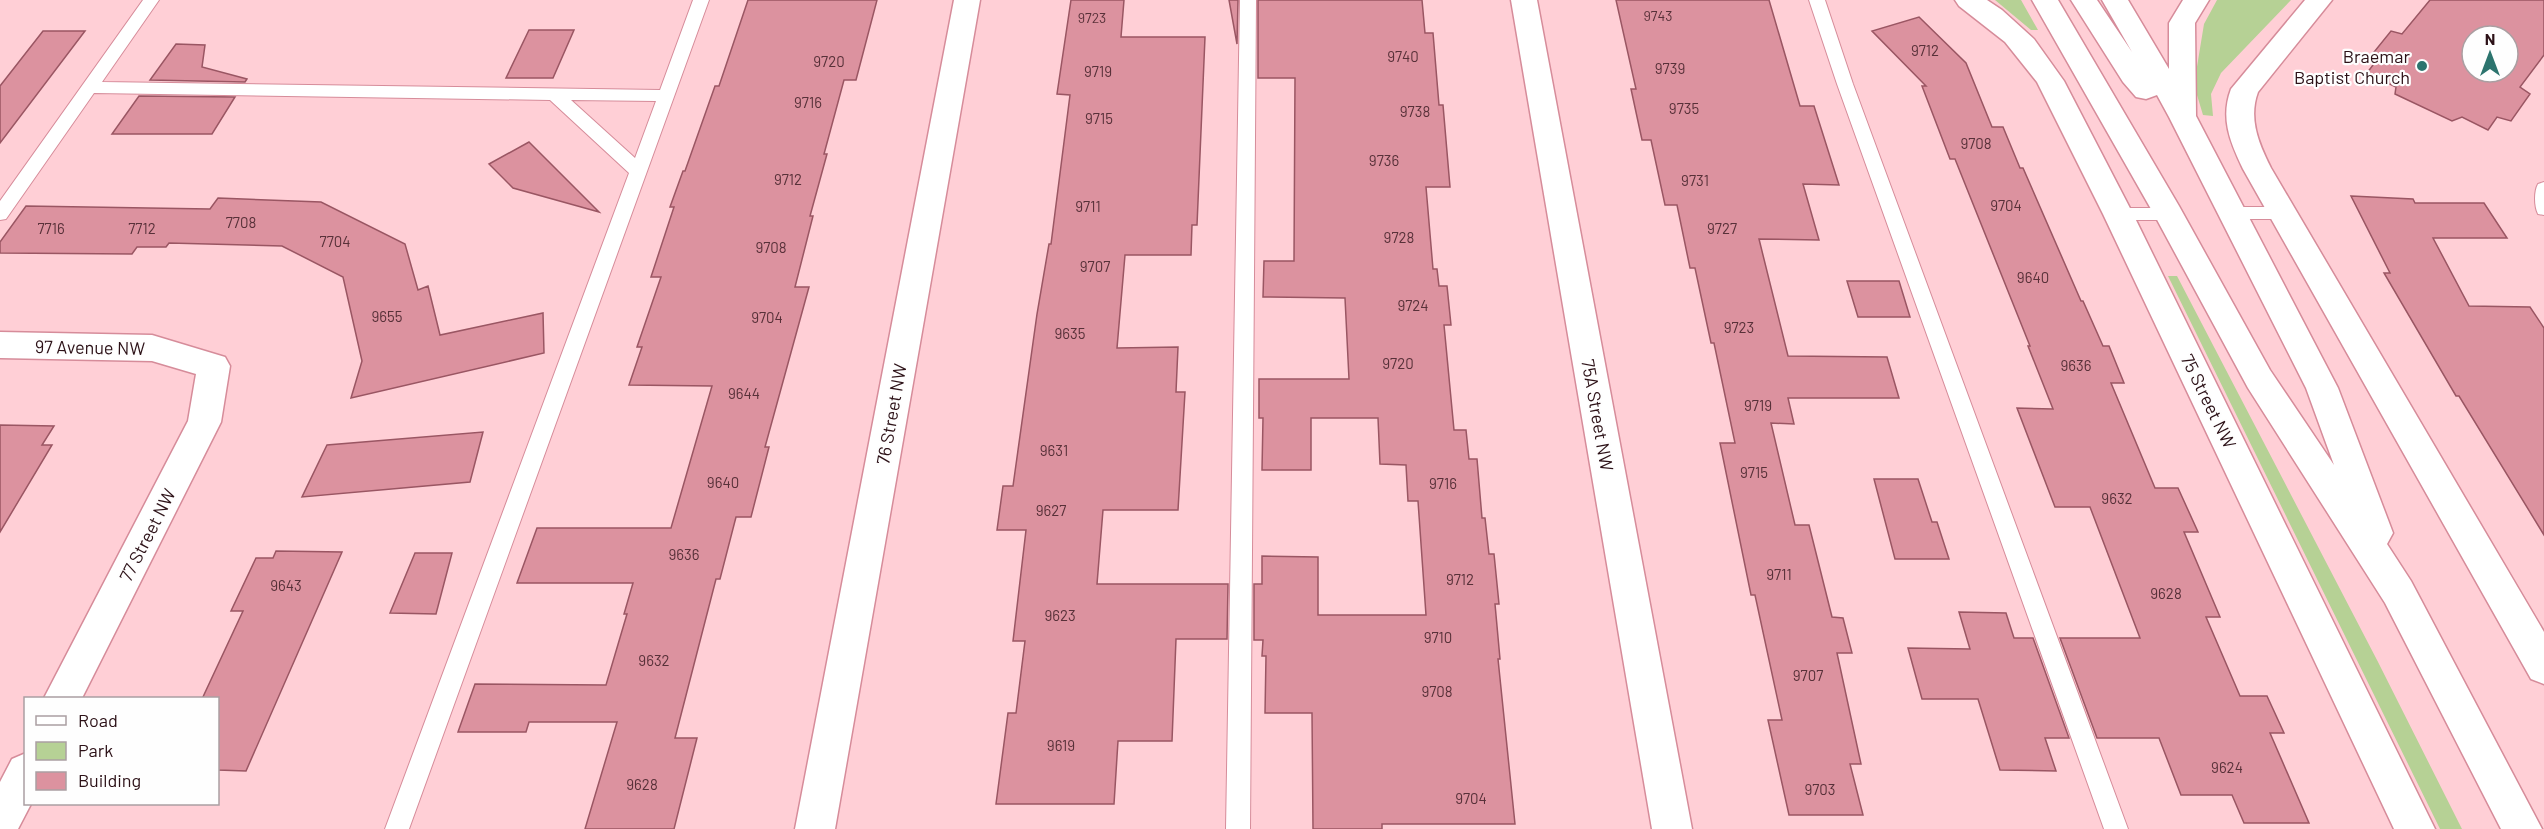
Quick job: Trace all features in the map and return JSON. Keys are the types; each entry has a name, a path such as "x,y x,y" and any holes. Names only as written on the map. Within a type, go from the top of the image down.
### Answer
{"street":[{"name":"76 Street NW","path":"815,829 967,0"},
{"name":"75A Street NW","path":"1524,0 1672,829"},
{"name":"75 Street NW","path":"1968,0 2014,33 2041,65 2118,214 2415,829"},
{"path":"2045,0 2169,214 2259,379 2398,592 2522,829"},
{"path":"2084,0 2133,75 2205,161"},
{"path":"2115,0 2183,117 2322,388 2398,592"},
{"path":"2183,117 2182,23 2196,0"},
{"path":"2319,0 2262,66 2241,96 2238,123 2244,140 2283,213 2544,667"},
{"name":"97 Avenue NW","path":"0,345 152,348 214,366"},
{"name":"77 Street NW","path":"64,697 204,423 214,366"},
{"path":"0,822 24,776"}],"lane":[{"path":"0,214 151,0"},
{"path":"397,829 700,0"},
{"path":"1238,829 1248,0"},
{"path":"1817,0 1845,84 2116,829"},
{"path":"91,87 666,96"},
{"path":"555,94 638,171"},
{"path":"2544,188 2544,210"},
{"path":"2232,213 2283,213"},
{"path":"2118,214 2169,214"}],"green space":[{"path":"1995,0 2021,0 2038,30 2031,30"},
{"path":"2217,0 2291,0 2221,73 2211,94 2213,116 2203,115 2194,85 2204,24"},
{"path":"2168,276 2177,276 2377,660 2462,829 2440,829"}],"building":[{"path":"748,0 877,0 856,80 844,80 824,154 827,154 810,216 813,216 795,287 809,287 765,447 769,447 751,517 736,517 720,579 716,579 675,738 697,738 674,829 585,829 617,722 529,722 526,732 458,732 475,684 606,685 627,614 624,614 633,583 517,583 537,528 671,528 712,386 629,385 642,347 637,347 661,277 651,277 674,207 670,207 715,86 719,86"},
{"path":"1071,0 1124,0 1121,37 1205,37 1197,225 1192,225 1191,255 1125,255 1117,348 1178,347 1176,392 1185,392 1178,510 1103,510 1097,584 1228,584 1227,639 1176,639 1172,741 1118,741 1114,804 996,804 1008,713 1016,713 1025,641 1013,641 1026,530 997,530 1003,486 1013,486 1037,314 1049,244 1051,244 1070,95 1057,94"},
{"path":"1229,0 1238,0 1237,44"},
{"path":"1258,0 1422,0 1425,33 1433,33 1439,105 1443,105 1450,187 1426,187 1433,269 1437,269 1439,286 1447,286 1451,325 1444,325 1454,430 1466,430 1469,459 1477,459 1482,518 1485,518 1489,554 1494,554 1499,604 1495,604 1500,659 1498,659 1515,824 1382,824 1382,829 1313,829 1312,713 1265,713 1266,656 1262,656 1263,640 1254,640 1254,584 1262,584 1262,556 1318,557 1318,615 1426,615 1418,501 1408,501 1406,465 1380,464 1378,418 1311,418 1311,470 1262,470 1263,418 1259,418 1259,379 1349,379 1345,298 1263,297 1264,261 1294,261 1295,78 1258,78"},
{"path":"1616,0 1769,0 1800,106 1814,106 1839,185 1803,184 1819,240 1759,239 1788,356 1887,357 1899,398 1788,398 1794,424 1771,423 1795,525 1809,525 1832,617 1843,618 1852,653 1837,653 1861,764 1850,764 1863,815 1789,815 1768,720 1782,720 1755,595 1751,595 1720,443 1735,443 1714,343 1711,343 1695,268 1690,268 1677,205 1665,205 1651,140 1642,140 1631,89 1636,89"},
{"name":"Braemar Baptist Church","path":"2430,0 2544,0 2544,55 2520,87 2530,94 2511,121 2497,117 2488,130 2462,117 2452,121 2395,94 2396,87 2367,73 2376,61 2370,57 2391,31 2402,34"},
{"path":"1919,17 1966,63 1992,127 2003,127 2081,301 2103,346 2109,346 2124,383 2111,383 2155,488 2178,488 2198,532 2184,532 2220,617 2206,617 2240,696 2267,696 2284,733 2270,733 2309,823 2244,823 2232,795 2181,795 2159,738 2097,738 2060,638 2140,638 2090,507 2055,507 2017,408 2053,409 1955,159 1950,159 1922,86 1926,86 1872,31"},
{"path":"529,30 574,30 553,78 506,78"},
{"path":"43,31 85,31 0,143 0,86"},
{"path":"176,44 205,45 202,67 247,79 245,82 150,80"},
{"path":"139,96 235,97 212,134 112,134"},
{"path":"529,142 599,212 513,188 489,164"},
{"path":"2351,196 2413,199 2415,203 2484,203 2507,238 2433,238 2469,306 2530,307 2544,328 2544,535 2459,396 2456,396 2384,273 2390,273"},
{"path":"218,198 321,202 405,244 418,290 428,286 440,335 543,313 544,353 351,398 362,361 343,277 282,246 169,243 166,247 137,247 132,254 0,253 0,242 26,206 210,209"},
{"path":"1847,281 1899,281 1910,317 1858,317"},
{"path":"0,425 54,426 42,445 52,445 0,532"},
{"path":"483,432 470,482 302,497 327,445"},
{"path":"1874,479 1918,479 1932,522 1937,522 1949,559 1895,559"},
{"path":"276,551 342,552 246,771 219,770 219,697 203,697 243,611 231,611 256,558 273,558"},
{"path":"415,553 452,553 436,614 390,613"},
{"path":"1959,612 2006,613 2014,638 2033,638 2069,738 2045,738 2056,771 2000,770 1978,699 1922,699 1908,648 1970,649"}],"place":[{"name":"Braemar Baptist Church","path":"2422,66"}]}
